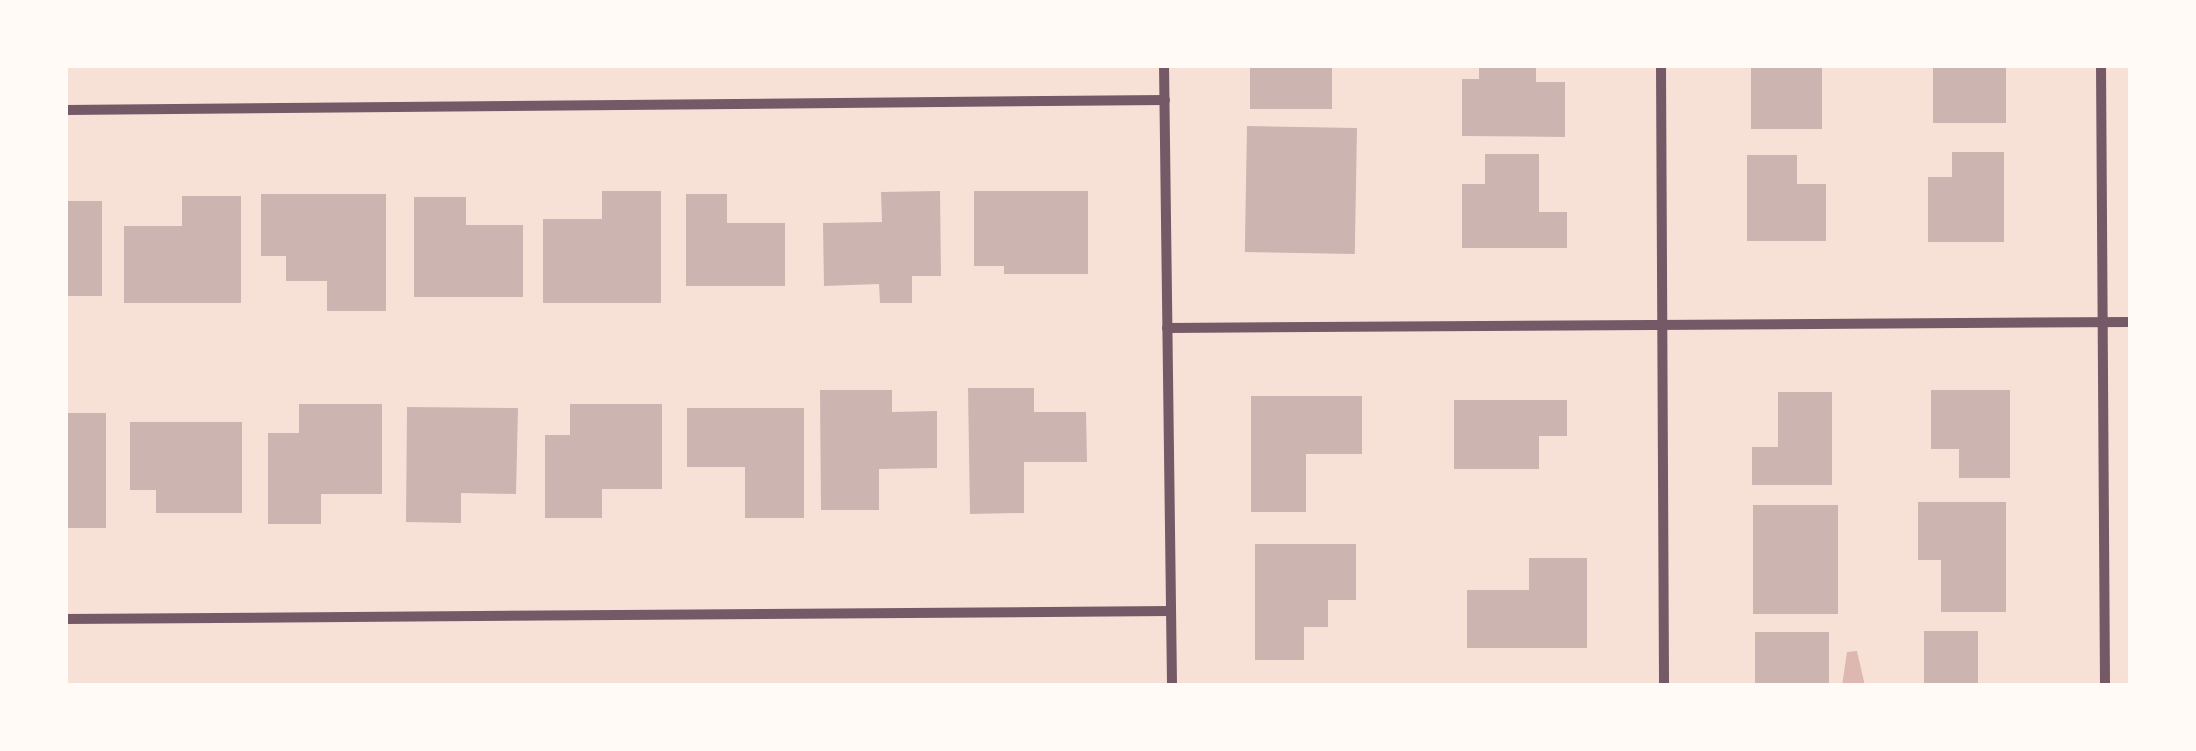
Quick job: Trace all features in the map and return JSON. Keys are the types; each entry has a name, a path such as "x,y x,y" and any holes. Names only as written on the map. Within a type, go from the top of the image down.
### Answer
{"street":[{"path":"1164,65 1172,686"},
{"path":"1661,65 1664,686"},
{"path":"2101,65 2105,686"},
{"path":"65,110 1165,100"},
{"path":"1168,328 2131,322"},
{"path":"65,619 1171,611"}],"shaded area":[{"path":"1857,651 1865,686 1842,686 1847,652"}],"building":[{"path":"1250,65 1332,65 1332,109 1250,109"},
{"path":"1479,65 1536,65 1536,82 1565,82 1565,137 1462,136 1462,79 1479,79"},
{"path":"1751,65 1822,65 1822,129 1751,129"},
{"path":"1933,65 2006,65 2006,123 1933,123"},
{"path":"1247,126 1357,128 1355,254 1245,252"},
{"path":"1952,152 2004,152 2004,242 1928,242 1928,177 1952,177"},
{"path":"1485,154 1539,154 1539,212 1567,212 1567,248 1462,248 1462,184 1485,184"},
{"path":"1747,155 1797,155 1797,184 1826,184 1826,241 1747,241"},
{"path":"602,191 661,191 661,303 543,303 543,219 602,219"},
{"path":"940,191 941,276 912,276 912,303 880,303 879,284 824,286 823,223 882,222 881,192"},
{"path":"974,191 1088,191 1088,274 1004,274 1004,266 974,266"},
{"path":"261,194 386,194 386,311 327,311 327,281 286,281 286,256 261,256"},
{"path":"686,194 727,194 727,223 785,223 785,286 686,286"},
{"path":"182,196 241,196 241,303 124,303 124,226 182,226"},
{"path":"414,197 466,197 466,225 523,225 523,297 414,297"},
{"path":"65,201 102,201 102,296 65,296"},
{"path":"968,388 1034,388 1034,412 1086,412 1087,462 1024,462 1024,513 970,514"},
{"path":"820,390 892,390 892,412 937,411 937,468 879,469 879,510 821,510"},
{"path":"1931,390 2010,390 2010,478 1959,478 1959,449 1931,449"},
{"path":"1778,392 1832,392 1832,485 1752,485 1752,447 1778,447"},
{"path":"1251,396 1362,396 1362,454 1306,454 1306,512 1251,512"},
{"path":"1454,400 1567,400 1567,436 1539,436 1539,469 1454,469"},
{"path":"299,404 382,404 382,494 321,494 321,524 268,524 268,433 299,433"},
{"path":"570,404 662,404 662,489 602,489 602,518 545,518 545,435 570,435"},
{"path":"407,407 518,408 516,494 461,493 461,523 406,522"},
{"path":"687,408 804,408 804,518 745,518 745,467 687,467"},
{"path":"65,413 106,413 106,528 65,528"},
{"path":"130,422 242,422 242,513 156,513 156,490 130,490"},
{"path":"1918,502 2006,502 2006,612 1941,612 1941,560 1918,560"},
{"path":"1753,505 1838,505 1838,614 1753,614"},
{"path":"1255,544 1356,544 1356,600 1328,600 1328,627 1304,627 1304,660 1255,660"},
{"path":"1529,558 1587,558 1587,648 1467,648 1467,590 1529,590"},
{"path":"1924,631 1978,631 1978,686 1924,686"},
{"path":"1755,632 1829,632 1829,686 1755,686"}]}
